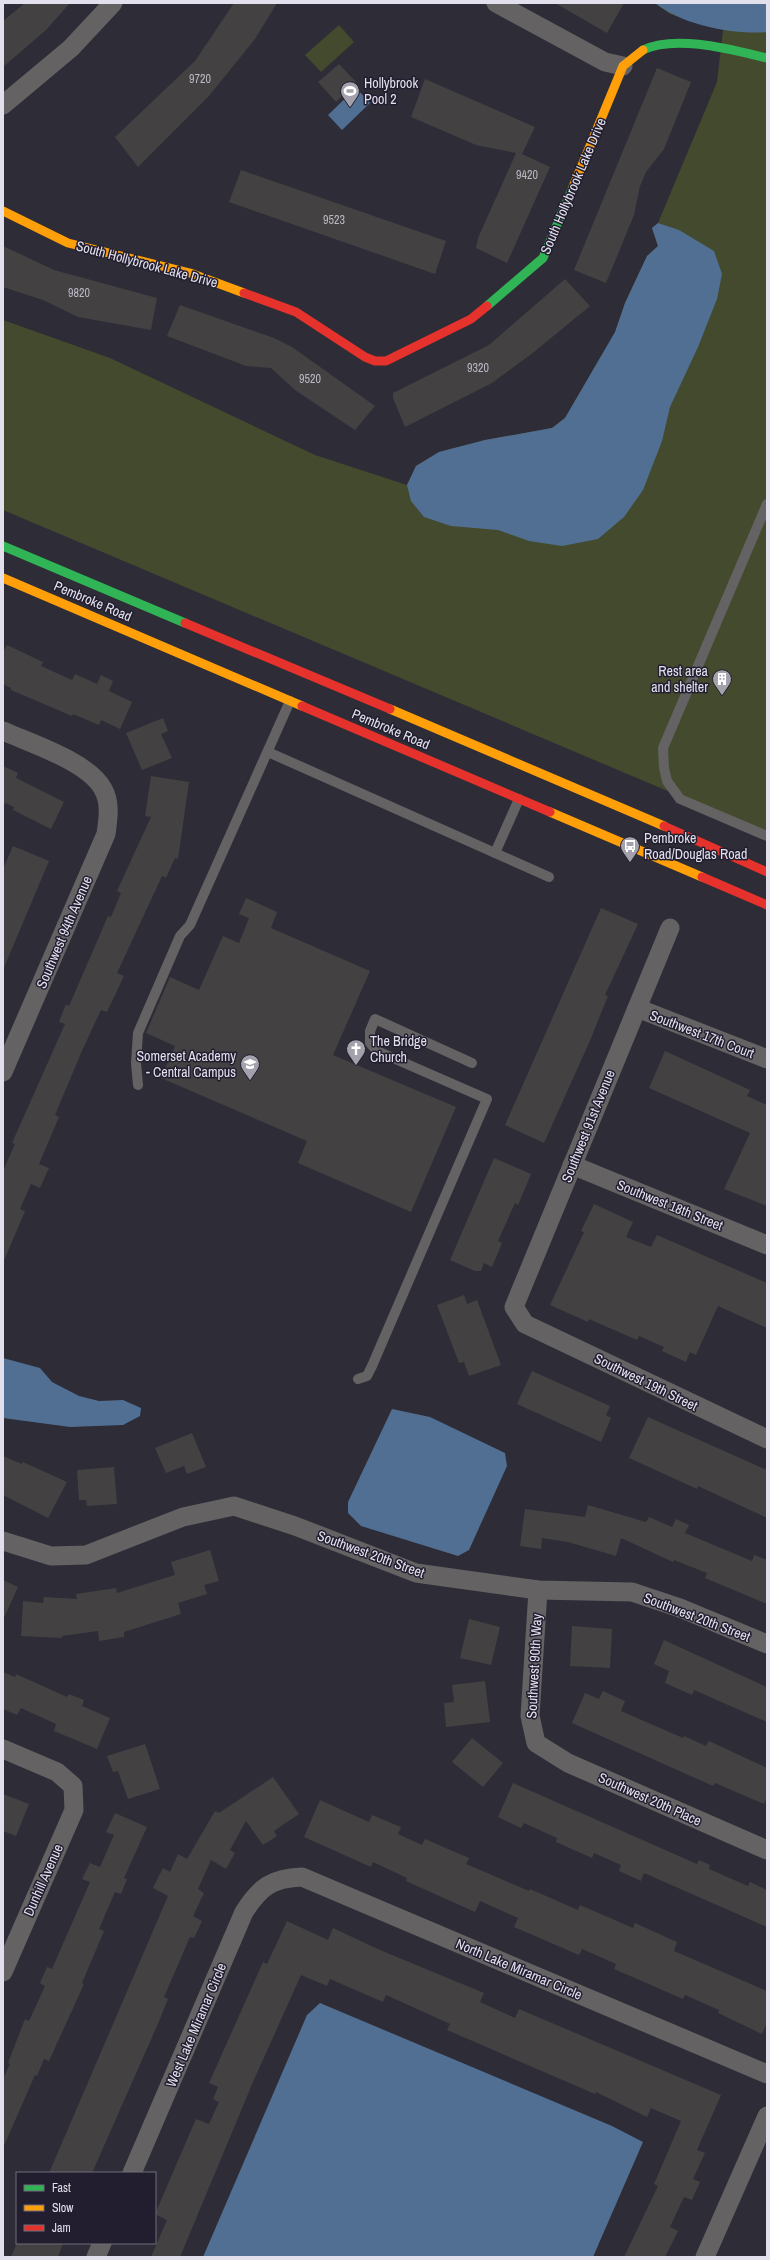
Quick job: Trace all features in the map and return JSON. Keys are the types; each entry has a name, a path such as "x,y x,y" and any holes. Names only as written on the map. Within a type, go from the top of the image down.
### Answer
{"main road":[{"path":"623,66 647,48 667,46 721,48 767,58"},
{"name":"South Hollybrook Lake Drive","path":"3,211 34,228 68,243 190,273 296,312 365,357 375,361 386,361 471,319 540,262 623,66"},
{"name":"Pembroke Road","path":"3,546 529,773 620,806 767,872"},
{"name":"Pembroke Road","path":"3,578 290,701 520,795 767,905"}],"street":[{"path":"3,105 70,48 113,3"},
{"path":"496,3 605,62 623,66"},
{"name":"Southwest 94th Avenue","path":"3,731 80,765 103,789 109,809 106,834 3,1072"},
{"name":"Southwest 91st Avenue","path":"525,1324 514,1307 670,928"},
{"name":"Southwest 17th Court","path":"637,1008 767,1059"},
{"name":"Southwest 18th Street","path":"572,1165 767,1245"},
{"name":"Southwest 19th Street","path":"525,1324 767,1439"},
{"name":"Southwest 20th Street","path":"3,1541 51,1556 86,1554 183,1517 234,1506 295,1526 416,1573 538,1590 632,1592 680,1608 767,1644"},
{"name":"Southwest 90th Way","path":"536,1743 530,1716 538,1590"},
{"name":"Southwest 20th Place","path":"536,1743 568,1763 767,1850"},
{"name":"Dunhill Avenue","path":"3,1749 56,1772 73,1786 74,1810 5,1961"},
{"name":"North Lake Miramar Circle","path":"270,1883 286,1878 302,1877 767,2074"},
{"name":"West Lake Miramar Circle","path":"132,2172 244,1912 256,1894 270,1883"},
{"path":"705,2257 767,2116"},
{"path":"96,2257 102,2244"}],"lane":[{"path":"767,504 663,748 664,768 667,781 680,800 767,836"},
{"path":"138,1084 136,1063 138,1033 180,936 190,925 290,701"},
{"path":"268,752 549,877"},
{"path":"495,852 520,795"},
{"path":"358,1379 367,1376 487,1099 377,1051 370,1043 370,1030 375,1019 472,1063"}],"green space":[{"path":"655,3 767,3 767,833 3,510 3,320 110,358 315,455 407,485 416,466 439,452 485,440 552,428 565,418 615,333 625,303 647,256 658,246 652,228 658,223 717,82 723,30 670,14"},
{"path":"339,25 354,42 321,72 305,55"}],"water":[{"path":"655,3 767,3 767,32 739,32 708,27 679,17 666,11"},
{"name":"Hollybrook Pool 2","path":"356,88 370,103 342,130 328,115"},
{"path":"658,223 679,230 714,251 722,274 717,299 698,347 670,407 662,441 643,490 624,517 598,539 562,546 529,541 498,530 451,526 424,517 411,501 407,485 416,466 439,452 485,440 552,428 565,418 615,332 625,303 647,256 658,246 652,228"},
{"path":"3,1358 40,1368 52,1382 79,1396 99,1401 123,1400 141,1408 140,1416 123,1425 70,1427 3,1418"},
{"path":"392,1409 430,1417 505,1453 507,1466 469,1550 458,1556 361,1526 348,1513 348,1502"},
{"path":"320,2003 612,2126 643,2142 593,2257 203,2257 307,2015"}],"building":[{"path":"25,3 70,3 46,30 3,67 3,21"},
{"path":"234,3 277,3 255,39 209,96 138,167 115,137 195,61"},
{"path":"555,3 624,3 607,33"},
{"path":"339,64 356,82 336,102 318,82"},
{"path":"657,68 691,82 664,149 646,172 640,186 634,215 606,283 574,270"},
{"path":"425,79 535,127 522,154 550,167 507,263 476,248 478,238 516,153 476,145 411,117"},
{"path":"241,170 446,241 435,274 229,202"},
{"path":"3,246 54,270 157,298 151,330 78,317 43,300 3,287"},
{"path":"565,279 590,306 534,352 492,383 405,427 393,398 393,393 489,345"},
{"path":"180,305 274,338 292,347 375,406 355,430 295,390 271,368 246,366 167,336"},
{"path":"7,645 43,662 41,666 72,680 75,674 97,684 101,675 113,681 109,691 132,702 120,729 101,720 99,725 73,714 72,716 11,690 11,688 3,684 3,652"},
{"path":"163,718 168,731 161,734 172,758 142,770 126,733"},
{"path":"3,766 18,773 16,778 64,802 51,829 13,810 14,807 5,803 3,808"},
{"path":"151,776 189,782 178,859 175,858 166,878 162,876 117,973 124,976 107,1012 101,1010 81,1053 55,1115 59,1117 39,1164 49,1168 40,1188 31,1184 20,1209 25,1211 3,1263 3,1171 15,1144 12,1143 65,1024 59,1022 66,1004 69,1006 108,916 111,917 121,893 117,891 151,817 145,816"},
{"path":"13,846 49,861 3,970 3,869"},
{"path":"246,898 277,912 271,928 370,971 333,1055 456,1107 411,1212 298,1163 307,1141 161,1078 175,1046 146,1033 170,977 199,990 223,936 239,943 249,918 239,914"},
{"path":"601,908 638,924 605,995 608,996 589,1043 544,1143 505,1125"},
{"path":"665,1051 750,1090 747,1096 767,1105 767,1206 724,1189 750,1133 649,1088"},
{"path":"494,1158 531,1174 518,1205 515,1203 498,1241 502,1243 492,1267 484,1263 481,1271 475,1271 450,1260"},
{"path":"594,1204 633,1222 626,1237 651,1247 657,1235 767,1283 767,1328 718,1306 696,1355 690,1352 686,1362 662,1351 664,1347 639,1336 637,1340 589,1319 588,1322 550,1305 584,1232 581,1231"},
{"path":"464,1295 467,1304 477,1300 501,1365 469,1376 464,1362 459,1363 437,1305"},
{"path":"532,1371 610,1406 606,1415 611,1418 601,1442 517,1404"},
{"path":"648,1417 767,1470 767,1518 698,1486 697,1489 629,1458"},
{"path":"192,1433 206,1467 187,1474 184,1466 166,1473 155,1448"},
{"path":"3,1456 22,1464 23,1462 67,1482 48,1518 3,1495"},
{"path":"114,1467 117,1504 87,1506 86,1500 79,1500 77,1470"},
{"path":"588,1505 646,1522 649,1517 672,1527 676,1519 689,1525 685,1533 752,1561 754,1555 767,1560 767,1604 705,1578 707,1573 674,1560 673,1562 621,1538 616,1556 568,1542 542,1538 541,1549 520,1546 525,1509 585,1517"},
{"path":"210,1550 219,1581 204,1585 207,1594 178,1603 181,1614 124,1632 124,1637 99,1641 98,1631 62,1636 62,1638 21,1636 23,1601 43,1603 44,1597 77,1599 76,1594 116,1588 117,1593 175,1575 171,1562"},
{"path":"3,1580 18,1587 3,1620"},
{"path":"469,1619 500,1627 491,1665 460,1658"},
{"path":"572,1626 612,1629 610,1668 570,1666"},
{"path":"664,1640 767,1687 767,1722 694,1690 692,1695 665,1683 669,1671 654,1664"},
{"path":"3,1672 15,1677 16,1674 67,1697 69,1694 84,1700 82,1706 110,1718 97,1749 54,1731 56,1724 21,1708 17,1715 3,1709"},
{"path":"485,1681 490,1722 446,1727 444,1703 454,1702 452,1685"},
{"path":"603,1691 625,1701 621,1711 683,1738 684,1736 706,1746 709,1741 767,1768 767,1797 764,1804 715,1783 713,1786 572,1723 585,1693 599,1699"},
{"path":"472,1738 503,1763 483,1787 452,1762"},
{"path":"145,1744 160,1789 128,1799 118,1771 113,1772 107,1756"},
{"path":"273,1777 299,1814 274,1831 277,1836 263,1845 246,1821 230,1850 235,1853 226,1869 211,1860 198,1889 204,1893 193,1916 202,1921 194,1938 190,1937 164,1997 168,1999 157,2026 92,2172 49,2172 168,1896 153,1888 163,1868 170,1872 178,1854 187,1859 215,1811 219,1813"},
{"path":"513,1783 697,1864 699,1860 710,1865 709,1869 748,1886 750,1882 767,1890 767,1927 644,1873 641,1881 619,1871 621,1865 594,1853 592,1858 556,1842 557,1838 524,1823 521,1828 498,1817"},
{"path":"3,1794 29,1804 16,1836 3,1831"},
{"path":"320,1800 369,1822 372,1815 401,1827 398,1834 422,1845 425,1839 469,1858 466,1864 529,1891 530,1889 578,1910 580,1905 633,1928 635,1923 677,1942 674,1951 767,1991 767,2023 762,2034 718,2013 719,2010 685,1995 683,1999 614,1969 616,1964 582,1949 579,1955 514,1927 518,1918 480,1901 475,1912 406,1881 407,1878 373,1862 371,1867 304,1837"},
{"path":"115,1813 147,1827 124,1878 127,1879 121,1894 115,1892 99,1929 104,1931 82,1983 84,1984 49,2061 44,2059 37,2076 35,2075 3,2148 3,2079 10,2064 8,2063 25,2019 29,2021 45,1986 40,1983 47,1967 52,1969 90,1882 82,1879 90,1863 100,1867 114,1835 106,1832"},
{"path":"287,1921 328,1940 333,1928 380,1950 484,1993 480,2002 515,2018 519,2009 721,2095 697,2150 705,2153 693,2179 700,2182 692,2200 684,2197 670,2227 678,2231 665,2257 624,2257 658,2186 654,2184 681,2121 651,2108 647,2117 596,2092 595,2094 447,2030 450,2024 386,1995 383,2002 330,1979 327,1986 301,1975 253,2082 180,2257 151,2257 167,2220 156,2214 156,2212 196,2119 209,2124 219,2102 213,2099 218,2087 209,2083 263,1962 267,1964"},
{"path":"17,2244 63,2244 58,2257 11,2257"}],"traffic: fast":[{"path":"643,50 656,45 688,43 738,51 767,58"},
{"path":"487,306 543,258 573,187"},
{"path":"3,546 185,623"}],"traffic: slow":[{"path":"573,187 623,66 643,50"},
{"path":"3,211 68,243 190,273 244,293"},
{"path":"3,578 302,706"},
{"path":"390,709 664,826"},
{"path":"550,812 702,877"}],"traffic: jam":[{"path":"244,293 296,312 365,357 375,361 386,361 471,319 487,306"},
{"path":"185,623 390,709"},
{"path":"302,706 550,812"},
{"path":"664,826 767,872"},
{"path":"702,877 767,905"}],"place":[{"name":"Hollybrook Pool 2","path":"350,108"},
{"name":"Rest area and shelter","path":"722,696"},
{"name":"Pembroke Road/Douglas Road","path":"630,863"},
{"name":"The Bridge Church","path":"356,1066"},
{"name":"Somerset Academy - Central Campus","path":"250,1081"}]}
